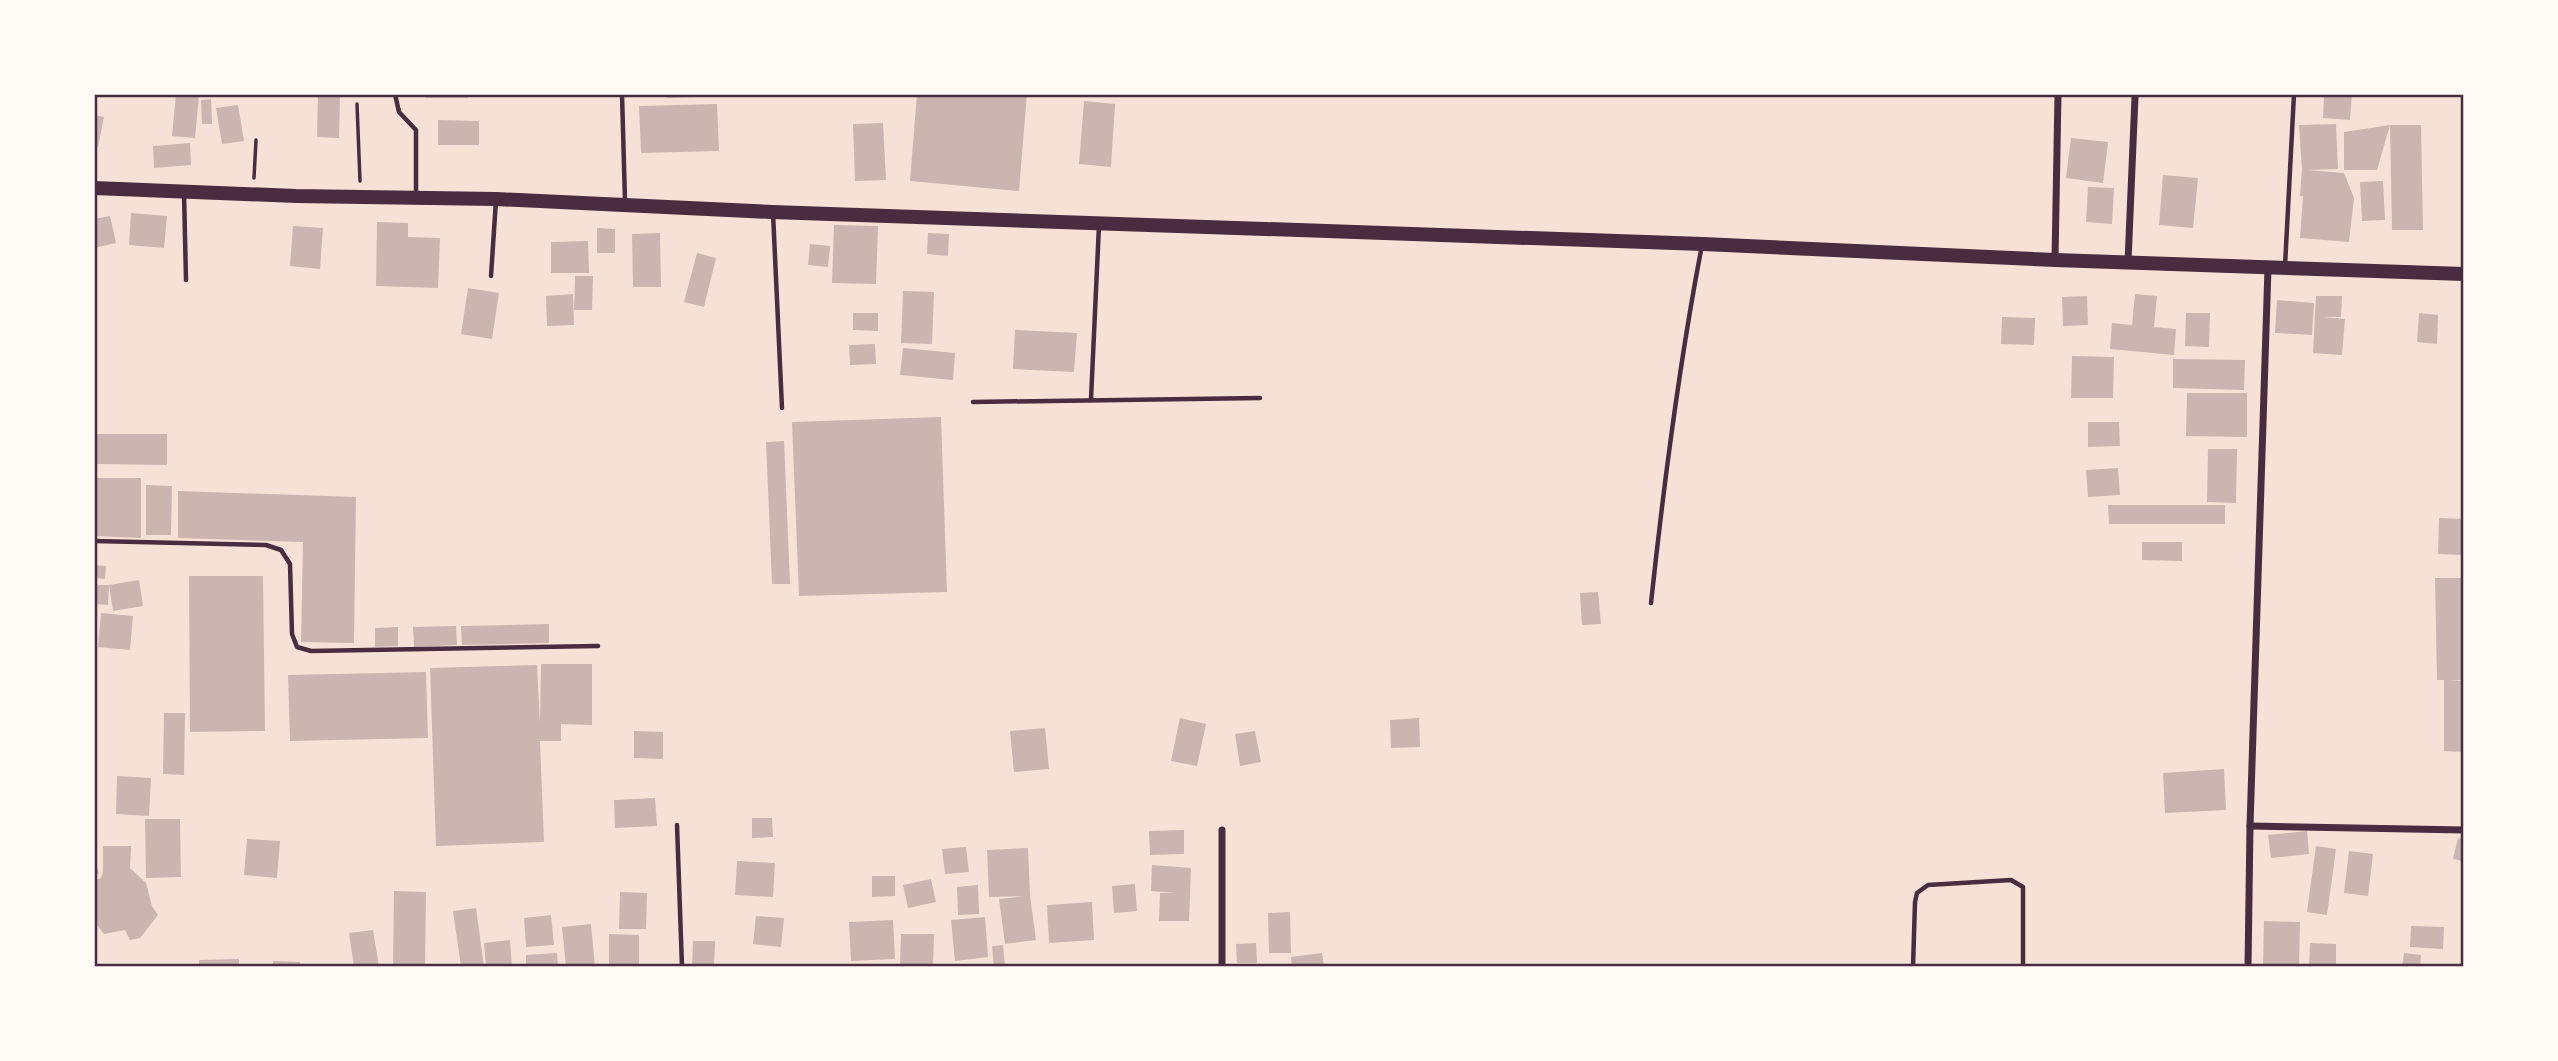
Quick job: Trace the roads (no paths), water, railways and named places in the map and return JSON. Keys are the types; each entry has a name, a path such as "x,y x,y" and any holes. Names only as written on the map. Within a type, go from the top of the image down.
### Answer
{"main road":[{"path":"94,188 496,199 772,212 1703,244 2055,260 2463,274"}],"street":[{"path":"2055,260 2058,94"},
{"path":"2128,262 2135,97"},
{"path":"2248,967 2250,827 2269,266"},
{"path":"2250,827 2463,830"},
{"path":"1222,830 1222,967"}],"lane":[{"path":"395,94 399,112 416,130 416,198"},
{"path":"622,94 625,206"},
{"path":"2285,267 2294,94"},
{"path":"184,191 186,280"},
{"path":"491,276 496,199"},
{"path":"772,212 782,408"},
{"path":"1091,399 1099,224"},
{"path":"1651,603 1684,338 1703,244"},
{"path":"973,402 1260,398"},
{"path":"94,541 266,545 281,550 290,564 292,634 296,647 311,651 598,646"},
{"path":"677,825 682,967"},
{"path":"1913,967 1914,902 1921,889 1928,885 2011,880 2023,887 2023,967"}]}
